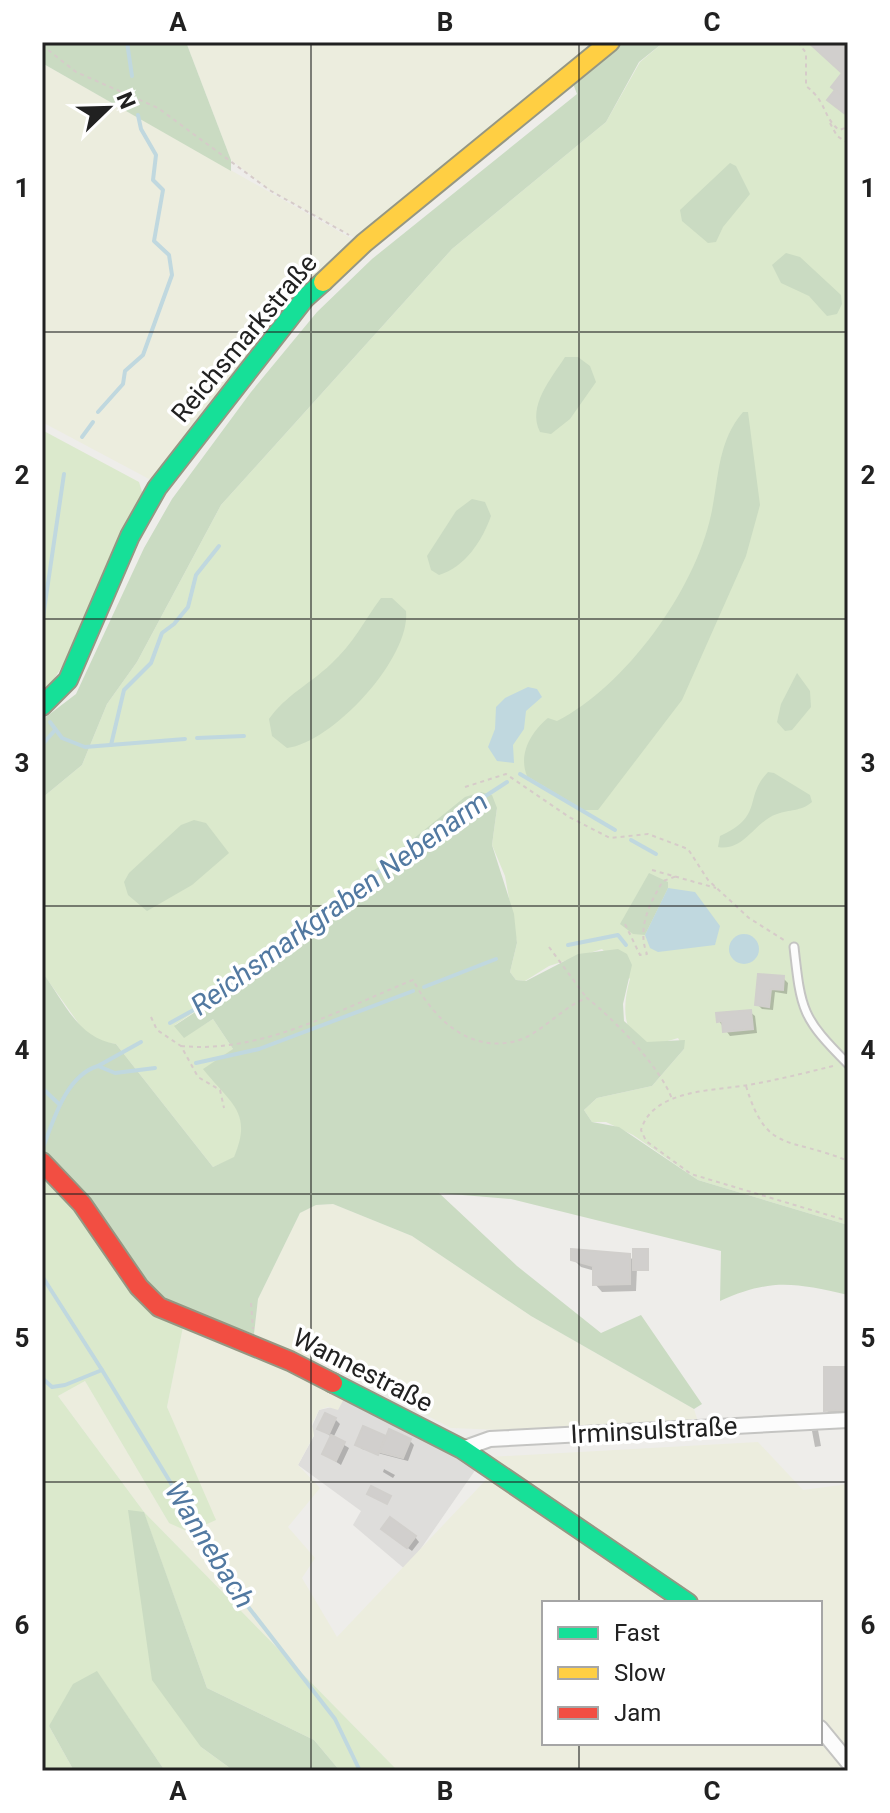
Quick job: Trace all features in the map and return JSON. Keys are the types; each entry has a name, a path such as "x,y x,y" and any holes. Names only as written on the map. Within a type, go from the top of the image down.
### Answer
{"street":[{"name":"Reichsmarkstraße","path":"42,706 68,680 130,536 172,467 305,298 364,243 610,42"},
{"name":"Wannestraße","path":"42,1162 82,1204 149,1298 172,1314 255,1346 347,1388 462,1449 685,1601"},
{"name":"Irminsulstraße","path":"462,1449 490,1439 848,1420"},
{"path":"822,1730 848,1762"}],"lane":[{"path":"794,947 800,997 807,1020 847,1063"}],"path":[{"path":"798,42 806,53 806,86 822,99 837,136 848,143"},
{"path":"42,45 76,72 158,108 271,191 364,243"},
{"path":"829,122 839,130 848,127"},
{"path":"465,787 506,774 569,817 610,838 648,834 688,849 717,888 749,918 794,947"},
{"path":"652,870 717,888"},
{"path":"625,924 640,955 647,954 641,939 645,919 663,881 677,876"},
{"path":"549,947 587,998 610,1016 645,1060 665,1078 672,1099"},
{"path":"181,1046 210,1049 259,1041 413,980 453,1031 479,1040 513,1042 587,998"},
{"path":"151,1017 157,1030 181,1046 198,1077 220,1090 224,1108"},
{"path":"847,1063 745,1085 692,1092 672,1099 644,1120 641,1130 646,1141 691,1174 848,1221"},
{"path":"745,1085 755,1115 772,1137 848,1161"},
{"path":"251,1303 255,1346"}],"shaded area":[{"path":"186,42 610,42 364,243 271,191 231,160"},
{"path":"42,63 354,240 158,478 149,479 42,422"},
{"path":"333,1204 412,1236 531,1316 694,1409 698,1422 531,1431 451,1428 357,1379 254,1334 258,1299 300,1213 316,1205"},
{"path":"183,1327 346,1395 338,1410 328,1407 319,1410 312,1424 314,1435 298,1465 320,1488 288,1527 315,1558 302,1578 337,1637 500,1465 489,1457 758,1442 803,1490 848,1484 848,1771 398,1771 144,1512 58,1396 85,1381 169,1523 215,1520 167,1407"},
{"path":"346,1395 476,1469 406,1570 353,1525 361,1511 298,1465 314,1436 311,1429 319,1410 332,1407"}],"green space":[{"path":"42,42 186,42 231,160 231,171 42,63"},
{"path":"620,42 664,42 639,62 606,122 452,249 221,505 137,662 107,704 82,765 42,798 42,720 76,694 144,548 172,499 251,392 317,312 372,259 577,94 572,81"},
{"path":"664,42 848,42 848,1225 698,1180 633,1135 606,1122 592,1122 584,1110 597,1098 652,1086 684,1049 678,1038 647,1042 630,1031 625,1008 630,979 602,949 549,966 525,981 516,980 510,972 517,943 505,876 492,845 497,808 175,1025 184,1037 213,1019 233,1049 243,1136 234,1158 213,1167 116,1044 96,1041 84,1031 42,972 42,798 82,765 107,704 137,662 221,505 452,249 606,122 640,62"},
{"path":"730,163 736,166 750,194 723,227 716,242 708,243 682,221 680,210"},
{"path":"786,253 800,257 841,295 842,304 837,314 827,316 809,296 781,283 772,265"},
{"path":"565,357 578,357 590,366 596,382 570,419 551,434 540,432 536,412 542,393"},
{"path":"743,412 748,412 760,505 746,556 682,700 598,810 584,810 527,776 524,760 528,744 548,718 557,721 608,685 654,633 673,604 703,544 720,461 728,436"},
{"path":"42,430 139,482 143,495 69,655 56,677 42,692"},
{"path":"472,499 485,502 491,516 477,544 465,559 439,575 431,570 427,556 456,511"},
{"path":"381,598 392,598 406,611 404,630 396,652 382,674 346,715 305,743 287,748 272,736 269,719 283,703 339,656"},
{"path":"797,673 810,691 811,707 792,730 785,731 777,722 781,704"},
{"path":"768,772 810,795 812,802 769,818 735,845 718,847 720,836 734,829 748,814 756,790"},
{"path":"481,792 492,795 497,808 492,845 514,914 517,943 510,972 516,980 526,981 578,954 618,949 627,954 632,965 623,1004 624,1021 647,1042 685,1040 684,1049 652,1086 597,1098 584,1110 592,1122 619,1127 698,1180 848,1225 848,1295 783,1285 754,1289 720,1301 721,1251 511,1199 439,1193 517,1266 601,1333 641,1315 702,1404 694,1409 531,1316 412,1236 333,1204 316,1205 300,1213 258,1299 254,1334 174,1307 140,1279 82,1190 42,1148 42,972 82,1026 91,1034 116,1044 213,1167 234,1157 239,1142 240,1119 230,1100 203,1069 233,1049 213,1019 184,1038 174,1026 218,997 465,797"},
{"path":"194,820 206,823 229,853 192,885 147,911 128,895 124,882 129,873 181,825"},
{"path":"649,873 668,882 668,888 645,935 633,934 620,924"},
{"path":"42,1169 61,1184 145,1304 183,1327 167,1407 216,1520 189,1532 169,1523 85,1381 58,1396 144,1512 398,1771 340,1771 314,1740 207,1688 144,1513 201,1747 234,1771 165,1771 97,1672 49,1726 74,1771 42,1771"},
{"path":"128,1510 144,1512 207,1688 314,1740 340,1771 234,1771 201,1747 152,1680"},
{"path":"97,1671 165,1771 74,1771 49,1726 73,1684"}],"water":[{"path":"528,687 537,689 542,697 526,711 524,729 513,745 514,763 497,761 488,747 495,729 496,707 505,698"},
{"path":"668,888 695,892 720,926 715,945 658,952 650,948 645,935"},
{"path":"744,934 754,939 759,949 754,959 744,964 734,959 729,949 734,939"}],"building":[{"path":"808,42 839,42 848,50 848,100 831,87 842,73"},
{"path":"835,90 848,100 844,113 827,100"},
{"path":"758,974 784,976 783,990 771,989 769,1007 755,1005"},
{"path":"751,1010 753,1029 723,1032 722,1021 717,1022 716,1013"},
{"path":"571,1249 630,1254 630,1284 593,1285 593,1266 571,1260"},
{"path":"633,1249 648,1249 648,1270 633,1270"},
{"path":"824,1367 844,1367 845,1410 824,1411"},
{"path":"325,1413 336,1418 329,1434 317,1429"},
{"path":"363,1426 386,1436 378,1455 355,1445"},
{"path":"389,1429 411,1439 403,1458 380,1452"},
{"path":"331,1435 345,1442 336,1461 322,1454"},
{"path":"371,1486 391,1496 387,1504 367,1494"},
{"path":"390,1517 416,1536 407,1548 381,1529"}],"waterway":[{"path":"127,42 132,76"},
{"path":"98,412 123,384 125,371 143,355 172,275 169,255 154,241 163,190 153,180 156,155 141,129 138,115"},
{"path":"82,437 93,422"},
{"path":"42,624 64,474"},
{"path":"111,745 124,690 151,663 162,633 188,607 196,575 219,546"},
{"path":"50,722 62,738 85,747 185,739"},
{"path":"42,745 55,730"},
{"path":"197,738 244,736"},
{"name":"Reichsmarkgraben Nebenarm","path":"520,774 615,830"},
{"name":"Reichsmarkgraben Nebenarm","path":"170,1023 208,1002 438,827 507,782"},
{"name":"Reichsmarkgraben Nebenarm","path":"631,840 656,854"},
{"path":"568,945 618,935 626,945"},
{"path":"424,987 496,959"},
{"path":"196,1063 259,1049 413,991"},
{"name":"Reichsmarkgraben Nebenarm","path":"98,1066 141,1042"},
{"path":"44,1145 63,1099 87,1071 98,1066 115,1073 155,1068"},
{"path":"42,1088 59,1104"},
{"path":"42,1276 102,1370"},
{"name":"Wannebach","path":"42,1378 52,1387 102,1370 239,1595 335,1719 360,1771"}],"traffic: fast":[{"path":"42,706 68,680 130,536 157,488 305,298 323,282"},
{"path":"333,1383 462,1449 685,1601"}],"traffic: slow":[{"path":"323,282 364,243 610,42"}],"traffic: jam":[{"path":"42,1162 82,1204 139,1287 159,1307 290,1361 333,1383"}]}
